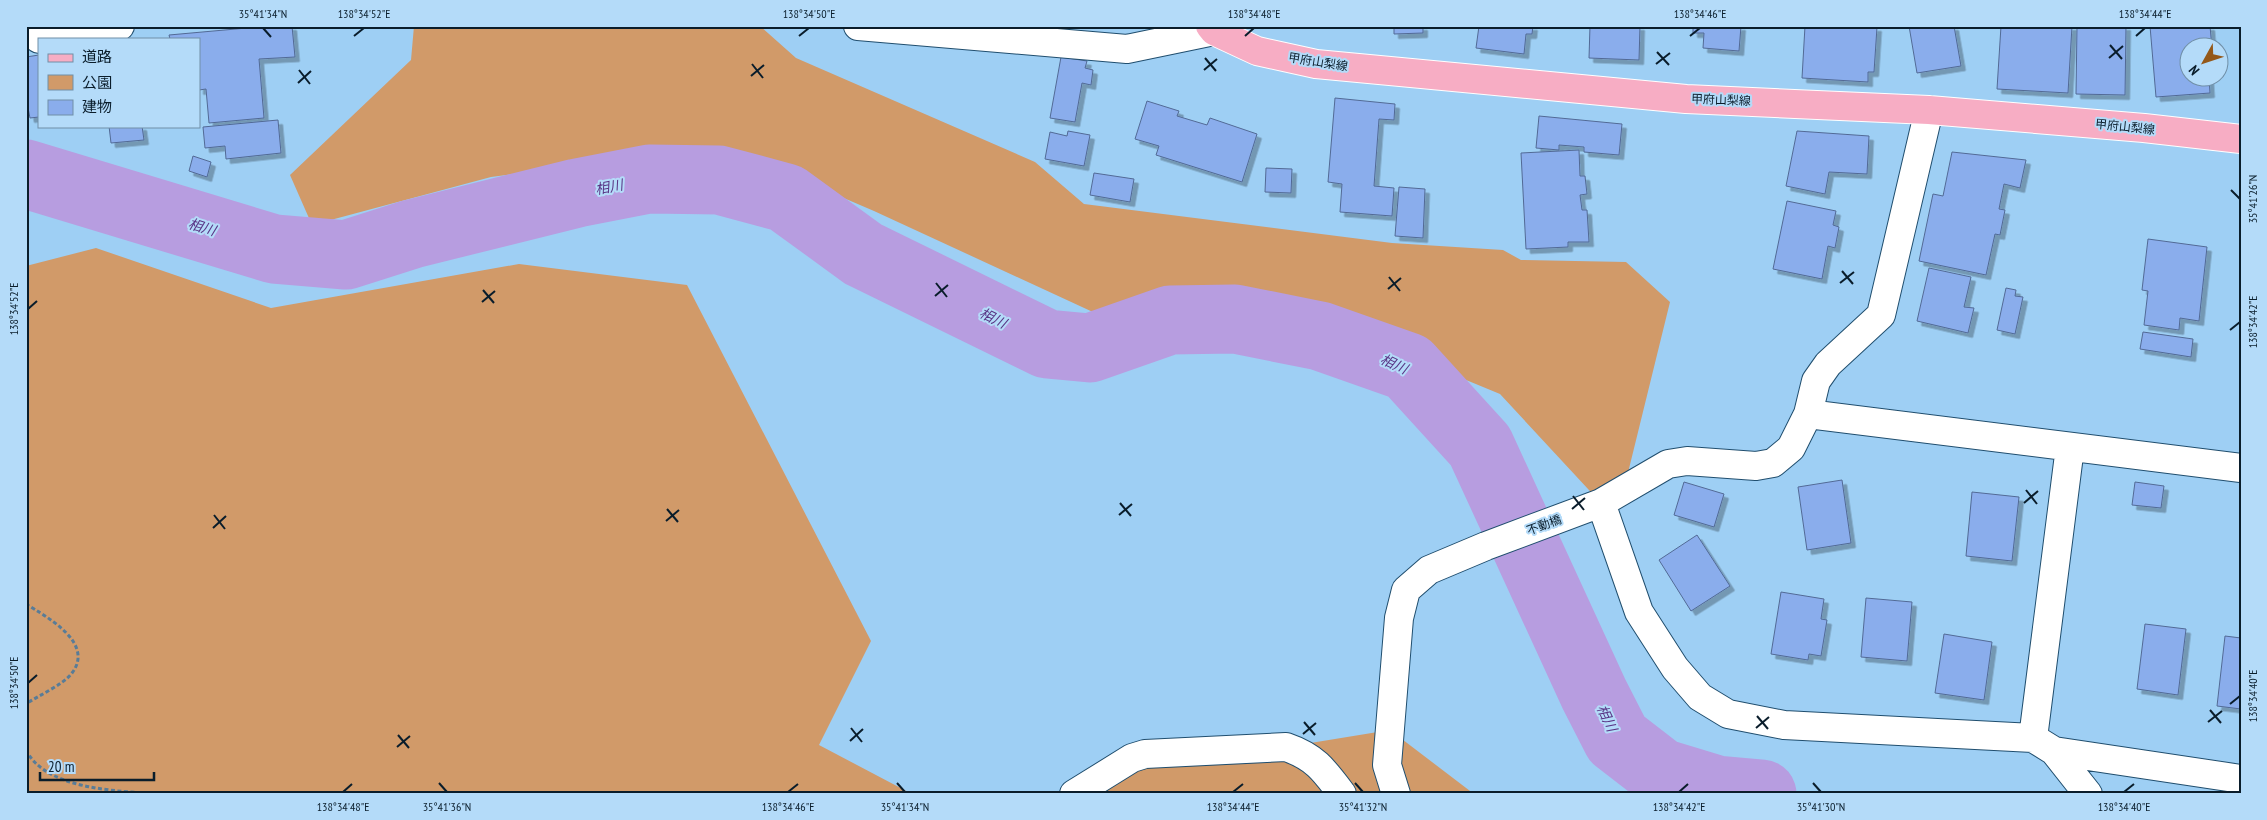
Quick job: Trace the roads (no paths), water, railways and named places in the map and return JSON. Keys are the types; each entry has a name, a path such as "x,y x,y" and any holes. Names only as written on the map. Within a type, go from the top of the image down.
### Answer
{"main road":[{"name":"甲府山梨線","path":"1212,28 1257,51 1316,64 1686,99 1929,110 2144,128 2241,139"}],"street":[{"path":"45,38 120,26"},
{"path":"858,26 1127,50 1212,28"},
{"name":"不動橋","path":"1396,794 1388,766 1399,618 1406,590 1429,570 1486,546 1601,503 1668,464 1687,461 1756,466 1773,463 1791,448 1808,414 1816,381 1828,364 1881,315 1929,110"},
{"path":"1808,414 2241,468"},
{"path":"2070,447 2044,745 2088,794"},
{"path":"1601,503 1639,612 1675,668 1700,697 1728,714 1784,725 2044,745 2241,779"},
{"path":"1074,794 1132,758 1145,754 1286,747 1304,753 1320,764 1342,794"}],"waterway":[{"name":"相川","path":"26,174 274,249 346,255 412,234 577,193 649,179 719,180 786,198 863,254 1047,344 1090,348 1170,320 1235,319 1320,336 1408,367 1480,446 1594,694 1617,739 1661,773 1717,790 1762,794"}]}
